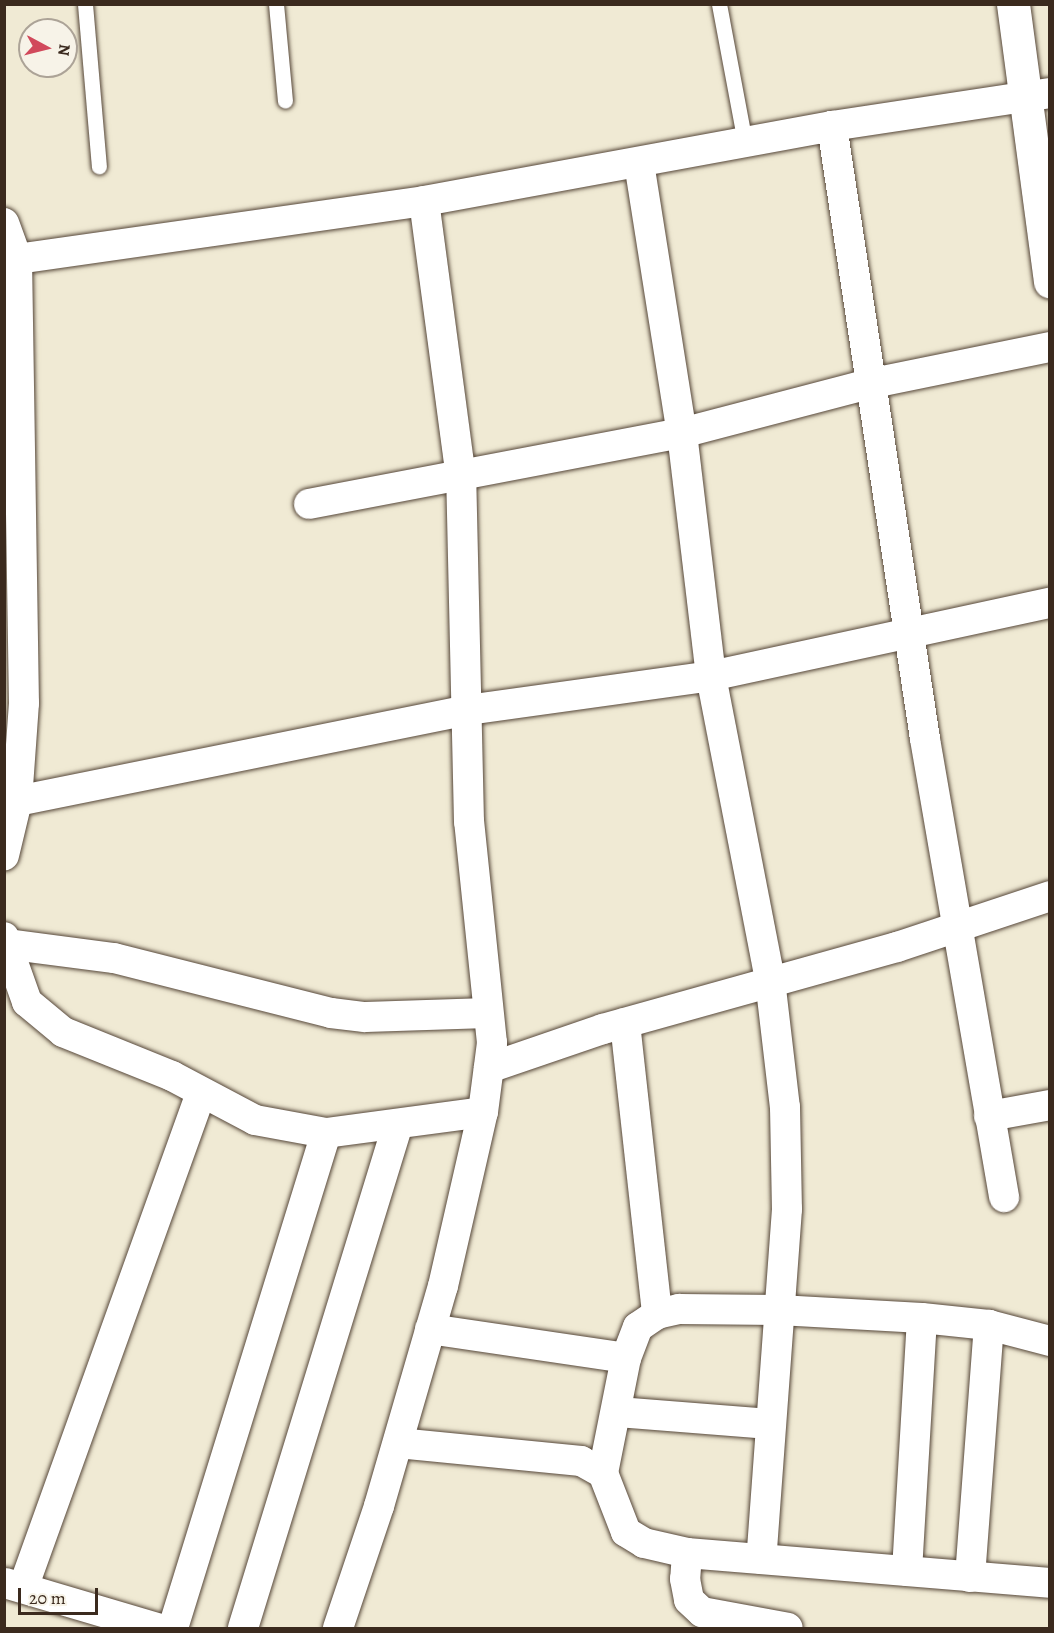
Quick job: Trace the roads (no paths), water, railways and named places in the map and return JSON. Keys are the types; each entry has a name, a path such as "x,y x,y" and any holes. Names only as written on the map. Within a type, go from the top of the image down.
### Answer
{"main road":[{"path":"1012,4 1037,96 1050,282"}],"street":[{"path":"17,259 424,201 832,126 1037,96"},
{"path":"832,126 912,634 925,739 1004,1197"},
{"path":"639,163 682,433 711,676 770,980 785,1107 787,1209 761,1559"},
{"path":"338,1629 398,1443 430,1329 483,1112 492,1043 470,833 461,478 424,201"},
{"path":"4,223 17,259 11,416 14,584 24,703 4,855"},
{"path":"309,504 461,478 682,433 873,382 1050,347"},
{"path":"11,798 467,710 711,676 1050,603"},
{"path":"489,1068 625,1023 958,927 1050,896"},
{"path":"483,1112 326,1133 255,1120 172,1076 63,1032 27,1002 5,940 114,958 332,1014 365,1017 488,1013"},
{"path":"625,1023 657,1314"},
{"path":"157,1629 14,1585 201,1093"},
{"path":"989,1116 1050,1105"},
{"path":"243,1629 398,1124"},
{"path":"173,1629 326,1133"},
{"path":"1050,1341 989,1325 922,1318 779,1310 679,1309 657,1314 638,1327 626,1358 603,1473 626,1532 644,1543 687,1553 1050,1583"},
{"path":"907,1571 922,1318"},
{"path":"970,1577 989,1325"},
{"path":"430,1329 626,1358"},
{"path":"617,1412 771,1424"},
{"path":"398,1443 581,1461 603,1473"},
{"path":"687,1553 685,1579 689,1600 702,1612 788,1629"}],"lane":[{"path":"85,4 99,166"},
{"path":"276,4 285,100"},
{"path":"719,4 745,143"}]}
